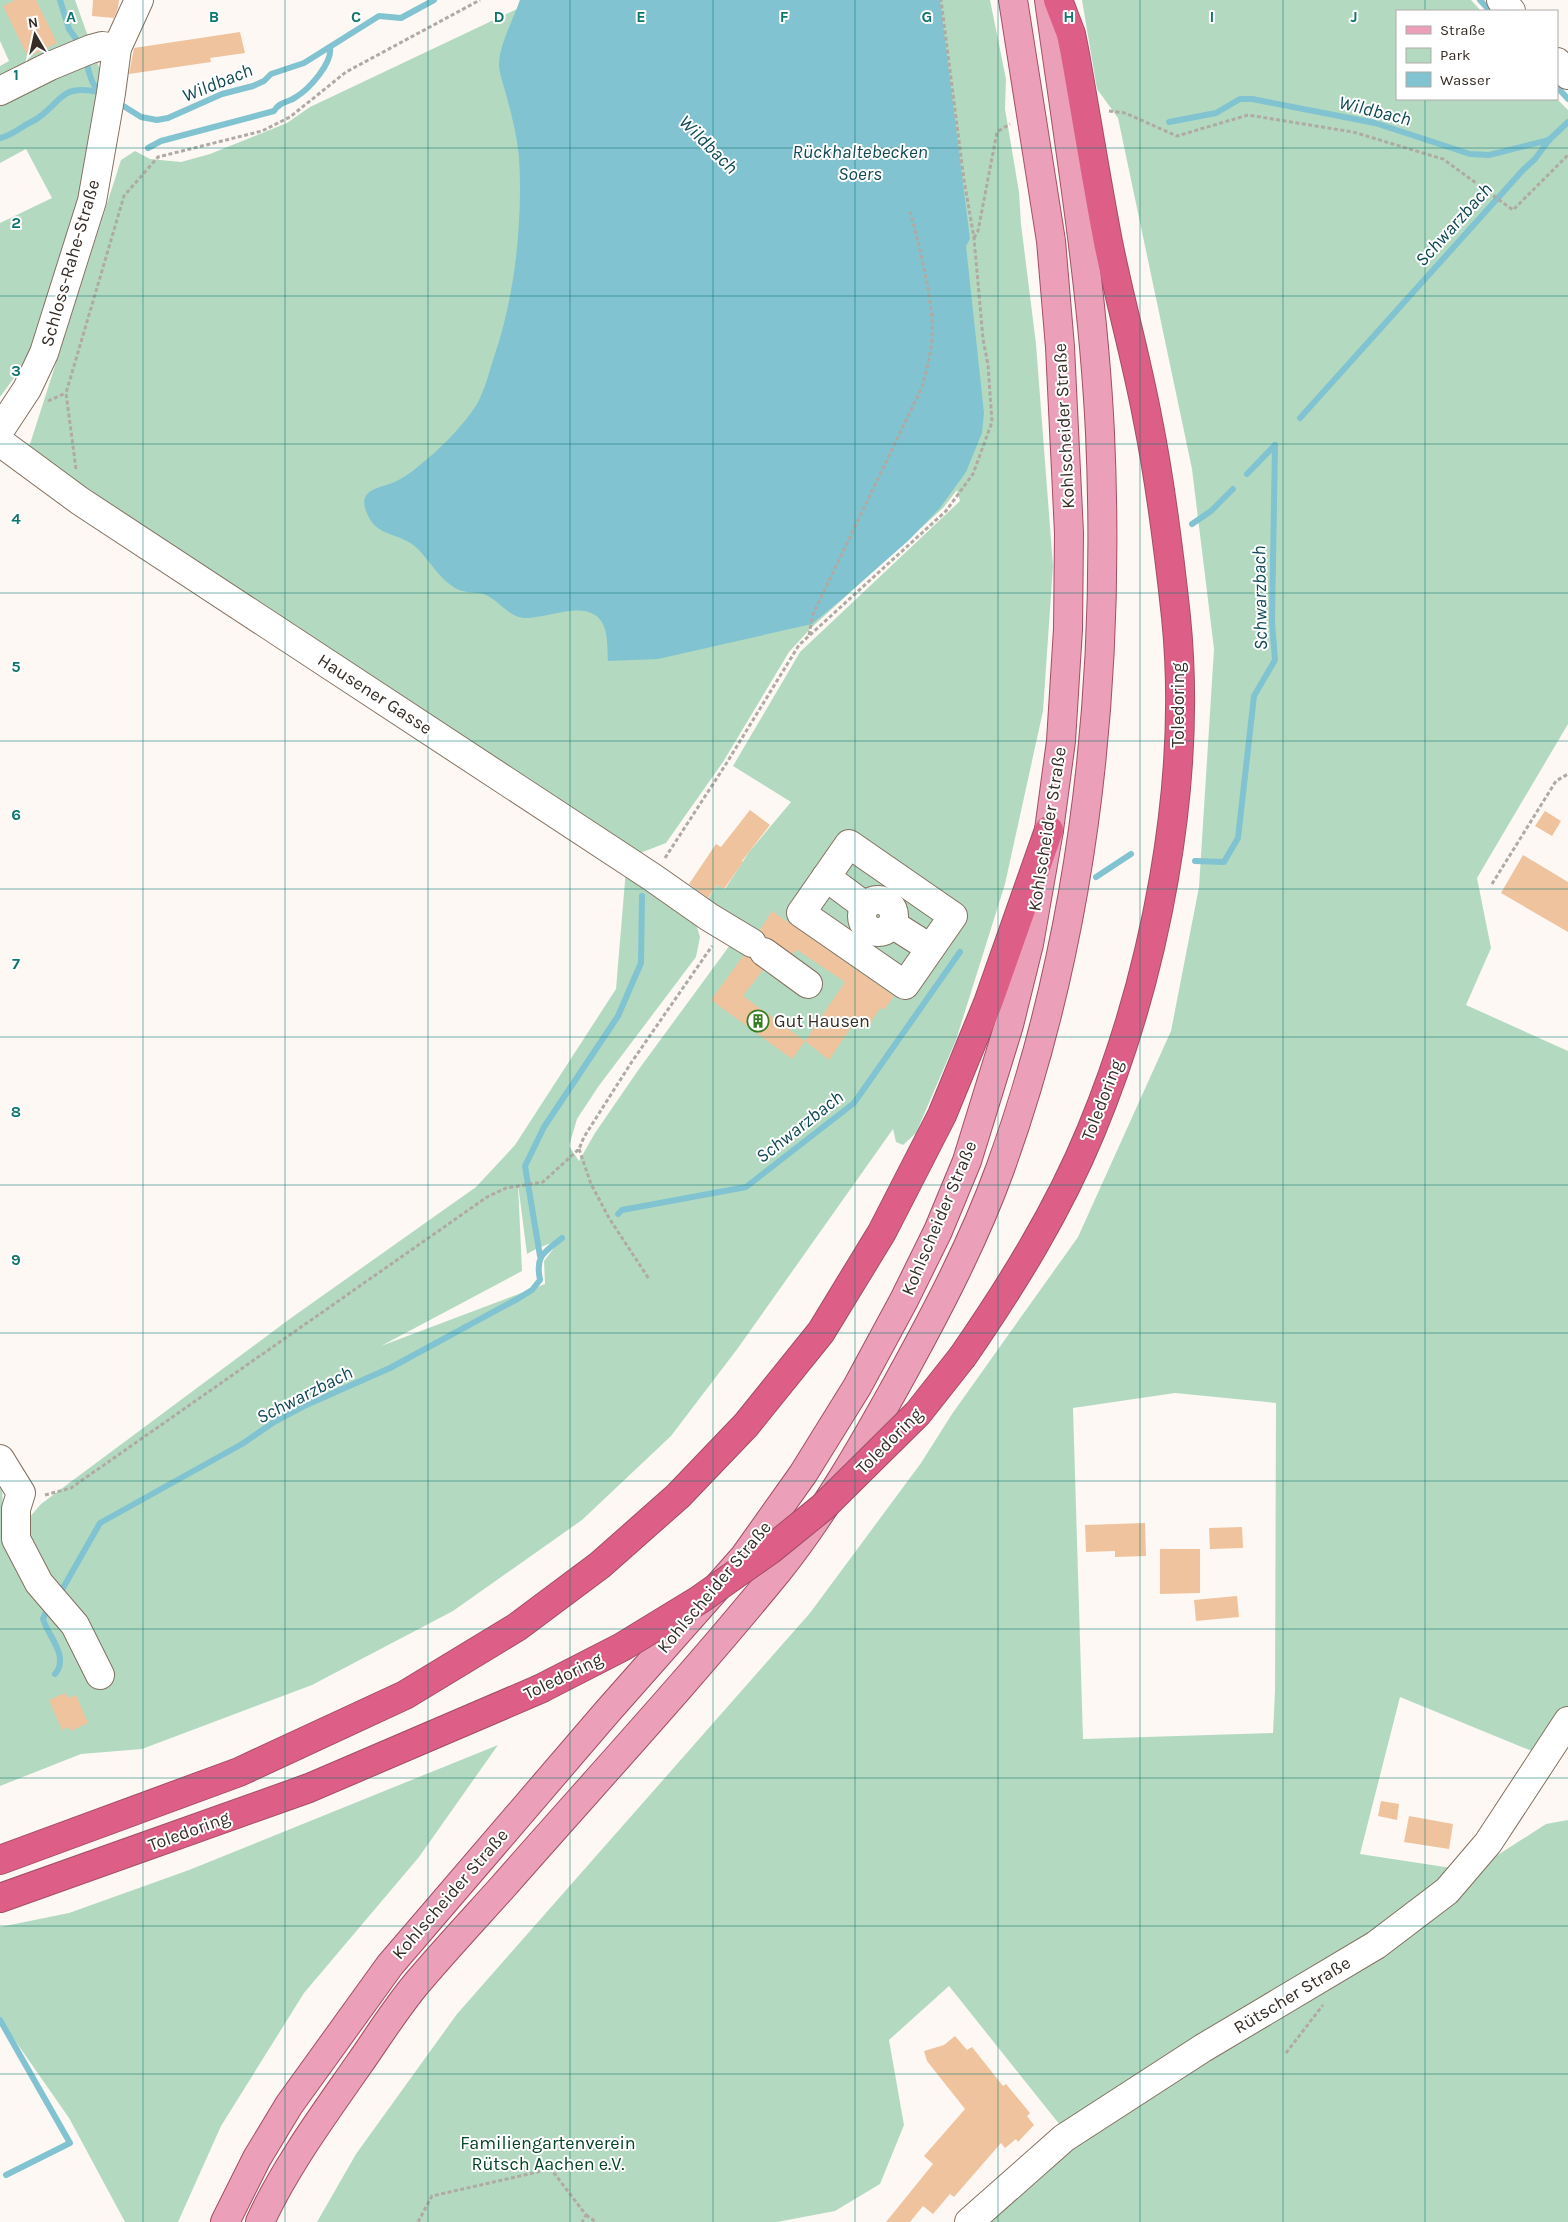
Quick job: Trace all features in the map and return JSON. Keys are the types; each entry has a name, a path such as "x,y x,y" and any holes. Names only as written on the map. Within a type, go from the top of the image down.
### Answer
{"highway":[{"name":"Toledoring","path":"0,1898 309,1788 540,1689 622,1647 699,1600 770,1550 822,1507 918,1413 963,1356 1015,1280 1056,1206 1091,1132 1125,1038 1150,945 1166,863 1179,743 1176,620 1148,422 1108,242 1071,34 1058,0"},
{"path":"0,1860 239,1772 405,1695 517,1627 600,1566 678,1496 746,1425 821,1332 882,1232 938,1123 988,1003 1049,830"}],"main road":[{"name":"Kohlscheider Straße","path":"225,2222 257,2158 289,2105 390,1965 744,1557 803,1474 857,1387 904,1300 967,1161 1009,1025 1029,944 1049,830 1061,741 1068,629 1069,533 1066,440 1051,241 1013,0"},
{"name":"Kohlscheider Straße","path":"260,2222 317,2124 414,1987 694,1670 787,1558 842,1480 938,1309 971,1240 1000,1169 1042,1031 1076,878 1083,832 1101,627 1100,432 1093,336 1049,0"}],"street":[{"name":"Schloss-Rahe-Straße","path":"0,430 27,388 44,353 92,201 117,48 139,0"},
{"path":"1501,0 1510,10"},
{"path":"0,91 83,52 102,46 117,48"},
{"path":"1558,63 1568,75"},
{"name":"Hausener Gasse","path":"0,442 80,501 758,947 808,984"},
{"path":"849,844 953,916 930,948 904,985 801,913 849,844"},
{"path":"826,877 865,906 863,919 871,930 883,931 892,924 930,948"},
{"path":"0,1459 21,1493 16,1509 16,1539 39,1583 75,1625 100,1675"},
{"name":"Rütscher Straße","path":"969,2222 1064,2138 1204,2048 1376,1945 1447,1891 1488,1843 1568,1721"}],"path":[{"path":"80,501 66,393 124,196 158,157 262,130 290,118 346,72 480,0"},
{"path":"652,877 726,764 798,645 946,511 972,474 992,422 988,365 983,339 974,238 964,180 941,0"},
{"path":"1108,111 1125,113 1177,136 1248,115 1353,132 1443,159 1513,210 1568,154"},
{"path":"974,238 978,231 997,132 1014,122"},
{"path":"809,636 813,614 922,387 930,356 932,320 916,230 910,212"},
{"path":"1492,884 1556,781 1568,774"},
{"path":"21,1493 42,1495 71,1488 478,1202 506,1188 543,1182 579,1149 584,1137 631,1063 725,926"},
{"path":"579,1149 591,1184 609,1218 650,1279"},
{"path":"1286,2053 1325,2002"},
{"path":"418,2222 432,2196 551,2169 586,2215 596,2222"},
{"path":"582,2222 586,2215"}],"green space":[{"path":"0,0 75,0 100,70 102,83 81,199 34,344 22,367 0,397 0,223 52,198 26,149 0,163 0,66 9,61 0,41"},
{"path":"520,0 990,0 1006,79 1005,109 1019,192 1021,224 1036,344 1053,566 1043,711 1005,884 956,1040 916,1133 903,1145 896,1142 893,1129 738,1348 671,1436 582,1520 453,1611 312,1685 142,1749 81,1754 0,1786 0,1465 2,1469 3,1529 21,1527 41,1504 291,1318 476,1187 515,1145 616,989 626,869 22,469 121,160 135,151 150,159 181,162 210,154 287,123 310,107 517,9","holes":["957,490 960,501 800,652 733,766 791,802 749,852 725,889 717,885 704,905 741,930 639,1069 595,1133 579,1161 569,1146 577,1119 598,1087 696,957 700,937 695,920 635,855 666,843 723,762 789,652 811,628 943,508","518,1184 527,1254 561,1239 544,1261 545,1284 381,1346 522,1271"]},
{"name":"Familiengartenverein Rütsch Aachen e.V.","path":"1082,0 1471,0 1480,10 1396,10 1396,100 1558,100 1568,110 1568,724 1477,878 1491,948 1466,1005 1568,1051 1568,1706 1539,1754 1400,1697 1360,1854 1458,1869 1490,1860 1546,1824 1568,1820 1568,2222 978,2222 1072,2140 949,1986 889,2040 904,2125 880,2184 835,2211 777,2222 317,2222 356,2154 457,2014 810,1613 921,1463 952,1414 1078,1237 1171,1031 1199,887 1214,649 1192,469 1118,118 1097,89","holes":["1175,1393 1276,1403 1275,1691 1273,1733 1083,1739 1073,1408"]},
{"path":"498,1745 419,1857 304,1993 221,2126 178,2222 125,2222 69,2118 0,2019 0,1927 69,1913 189,1870"}],"water":[{"name":"Rückhaltebecken Soers","path":"520,0 940,0 970,239 966,246 984,413 982,433 966,472 940,508 909,540 812,624 658,659 608,661 605,630 600,619 595,615 588,612 570,611 532,618 518,617 486,595 459,590 449,584 418,549 403,539 382,531 371,520 366,511 364,504 368,494 376,488 392,483 413,471 449,439 477,404 487,381 507,309 516,258 520,206 519,157 512,115 500,74 499,64 504,40"}],"building":[{"path":"15,0 36,0 57,43 28,57 3,6"},
{"path":"93,0 119,0 114,18 92,16"},
{"path":"240,32 245,53 210,58 211,62 129,74 134,48"},
{"path":"750,810 770,825 742,861 724,889 717,885 708,898 689,884 716,844 721,847"},
{"path":"1545,811 1561,821 1552,836 1535,826"},
{"path":"1523,855 1568,882 1568,932 1501,893"},
{"path":"772,911 894,996 884,1010 880,1008 867,1028 856,1020 829,1060 805,1041 845,982 797,950 793,954 766,937 760,930"},
{"name":"Gut Hausen","path":"743,956 750,958 763,970 743,996 805,1041 792,1059 711,1000"},
{"path":"1145,1523 1146,1556 1115,1557 1115,1551 1086,1552 1085,1525"},
{"path":"1242,1527 1243,1548 1210,1549 1209,1528"},
{"path":"1160,1549 1200,1549 1200,1593 1160,1594"},
{"path":"1237,1596 1239,1617 1196,1621 1194,1600"},
{"path":"65,1693 68,1698 76,1695 88,1723 71,1731 69,1727 62,1730 49,1700"},
{"path":"1381,1801 1399,1804 1397,1820 1378,1816"},
{"path":"1409,1816 1453,1824 1449,1849 1404,1842"},
{"path":"955,2036 967,2050 972,2047 1003,2086 1006,2084 1030,2113 1027,2116 1034,2125 1018,2142 1016,2139 1005,2148 1001,2143 954,2197 950,2194 933,2214 923,2206 910,2222 886,2222 933,2164 924,2156 965,2109 927,2061 924,2051 944,2045"}],"waterway":[{"name":"Wildbach","path":"60,0 69,29 81,46"},
{"name":"Wildbach","path":"117,102 141,117 157,120 168,118 222,94 253,86 264,81 271,74 304,63 379,16 401,18 434,0"},
{"name":"Wildbach","path":"1480,0 1489,10"},
{"path":"148,148 161,141 274,111 279,105 293,99 313,82 328,60 330,47"},
{"name":"Wildbach","path":"85,58 93,83 103,95"},
{"name":"Wildbach","path":"1558,88 1568,99"},
{"path":"0,138 10,135 36,119 70,92 77,90 99,92"},
{"name":"Wildbach","path":"1169,122 1216,113 1240,99 1252,99 1375,123 1470,154 1489,155 1549,140 1568,122"},
{"name":"Schwarzbach","path":"1300,418 1535,159 1549,140"},
{"path":"1247,474 1275,445"},
{"name":"Schwarzbach","path":"1195,861 1224,862 1238,838 1254,696 1275,660 1272,621 1275,445"},
{"path":"1192,524 1211,511 1233,489"},
{"name":"Schwarzbach","path":"1096,877 1131,854"},
{"path":"540,1256 525,1166 544,1127 618,1016 641,963 642,896"},
{"name":"Schwarzbach","path":"618,1214 622,1210 746,1187 854,1103 960,952"},
{"name":"Schwarzbach","path":"63,1588 100,1523 242,1444 274,1422 304,1406 390,1368 532,1290 540,1280 539,1265 542,1255 562,1238"},
{"name":"Schwarzbach","path":"48,1607 43,1619 56,1646 60,1661 55,1674"},
{"path":"0,2020 70,2143 6,2175"}],"place":[{"name":"Gut Hausen","path":"758,1021"}]}
